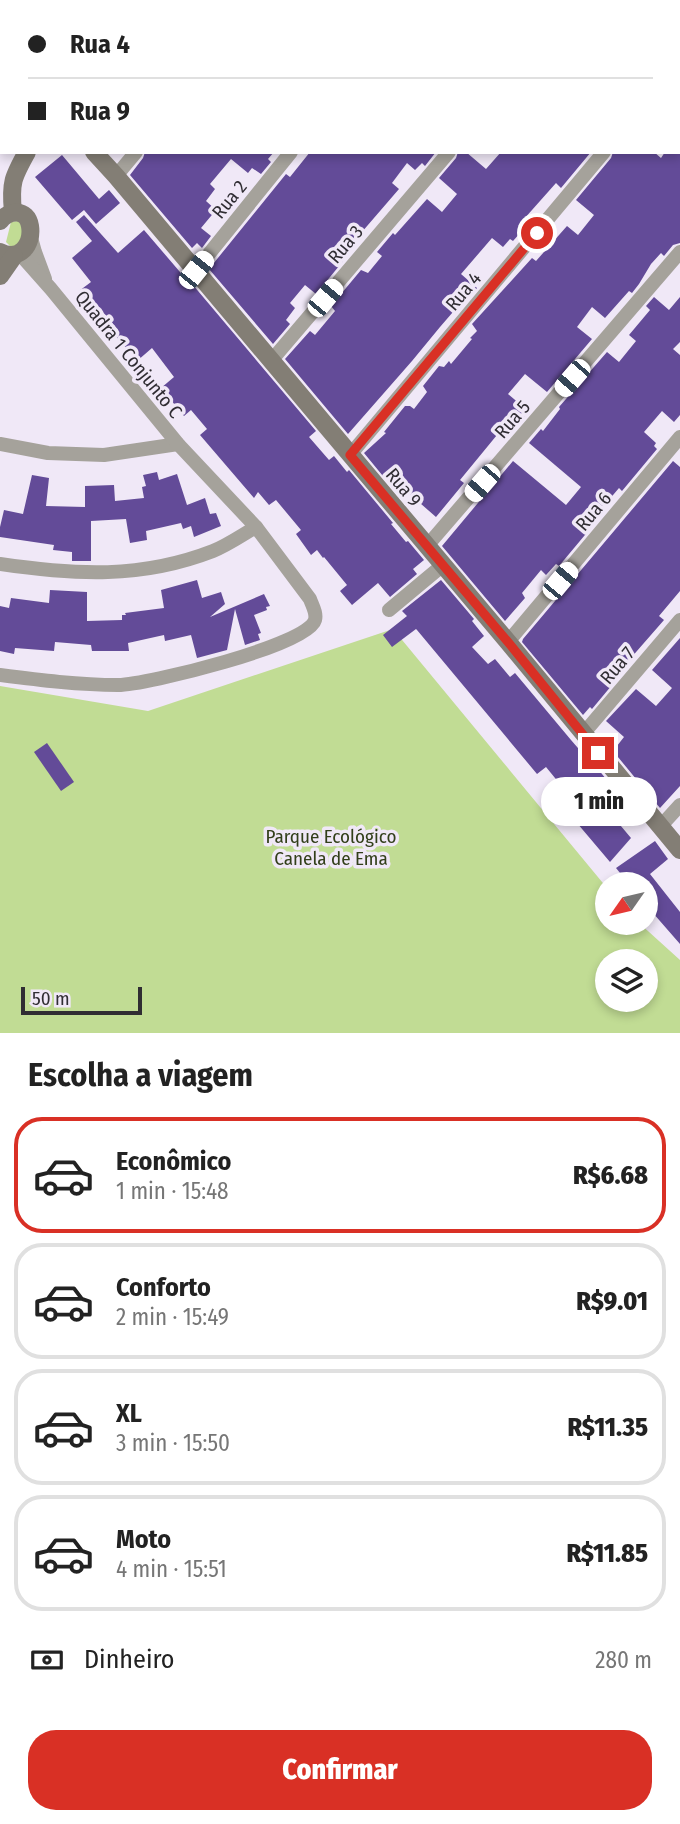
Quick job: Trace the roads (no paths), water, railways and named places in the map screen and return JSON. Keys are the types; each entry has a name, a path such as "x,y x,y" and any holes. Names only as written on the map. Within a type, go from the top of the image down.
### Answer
{"street":[{"path":"3,217 13,176 26,154"},
{"name":"Rua 9","path":"96,154 196,270 680,850"},
{"path":"116,176 134,154"},
{"name":"Rua 2","path":"196,270 289,154"},
{"name":"Rua 3","path":"271,360 447,154"},
{"name":"Rua 4","path":"350,455 602,154"},
{"path":"0,276 11,254 25,248 31,228 26,216 20,213 3,217"},
{"path":"30,234 51,289"},
{"name":"Rua 5","path":"427,546 680,252"},
{"path":"11,254 51,289"},
{"name":"Quadra 1 Conjunto C","path":"0,675 121,686 176,676 260,651 311,628 316,619 310,600 256,527 178,444 51,289"},
{"name":"Rua 6","path":"508,642 680,437"},
{"path":"0,444 48,453 104,455 178,444"},
{"path":"0,564 51,571 116,573 169,565 216,550 256,527"},
{"path":"389,610 443,565"},
{"name":"Rua 7","path":"583,734 680,620"},
{"path":"660,827 680,805"}],"park label":[{"name":"Parque Ecológico Canela de Ema","path":"331,847"}]}
